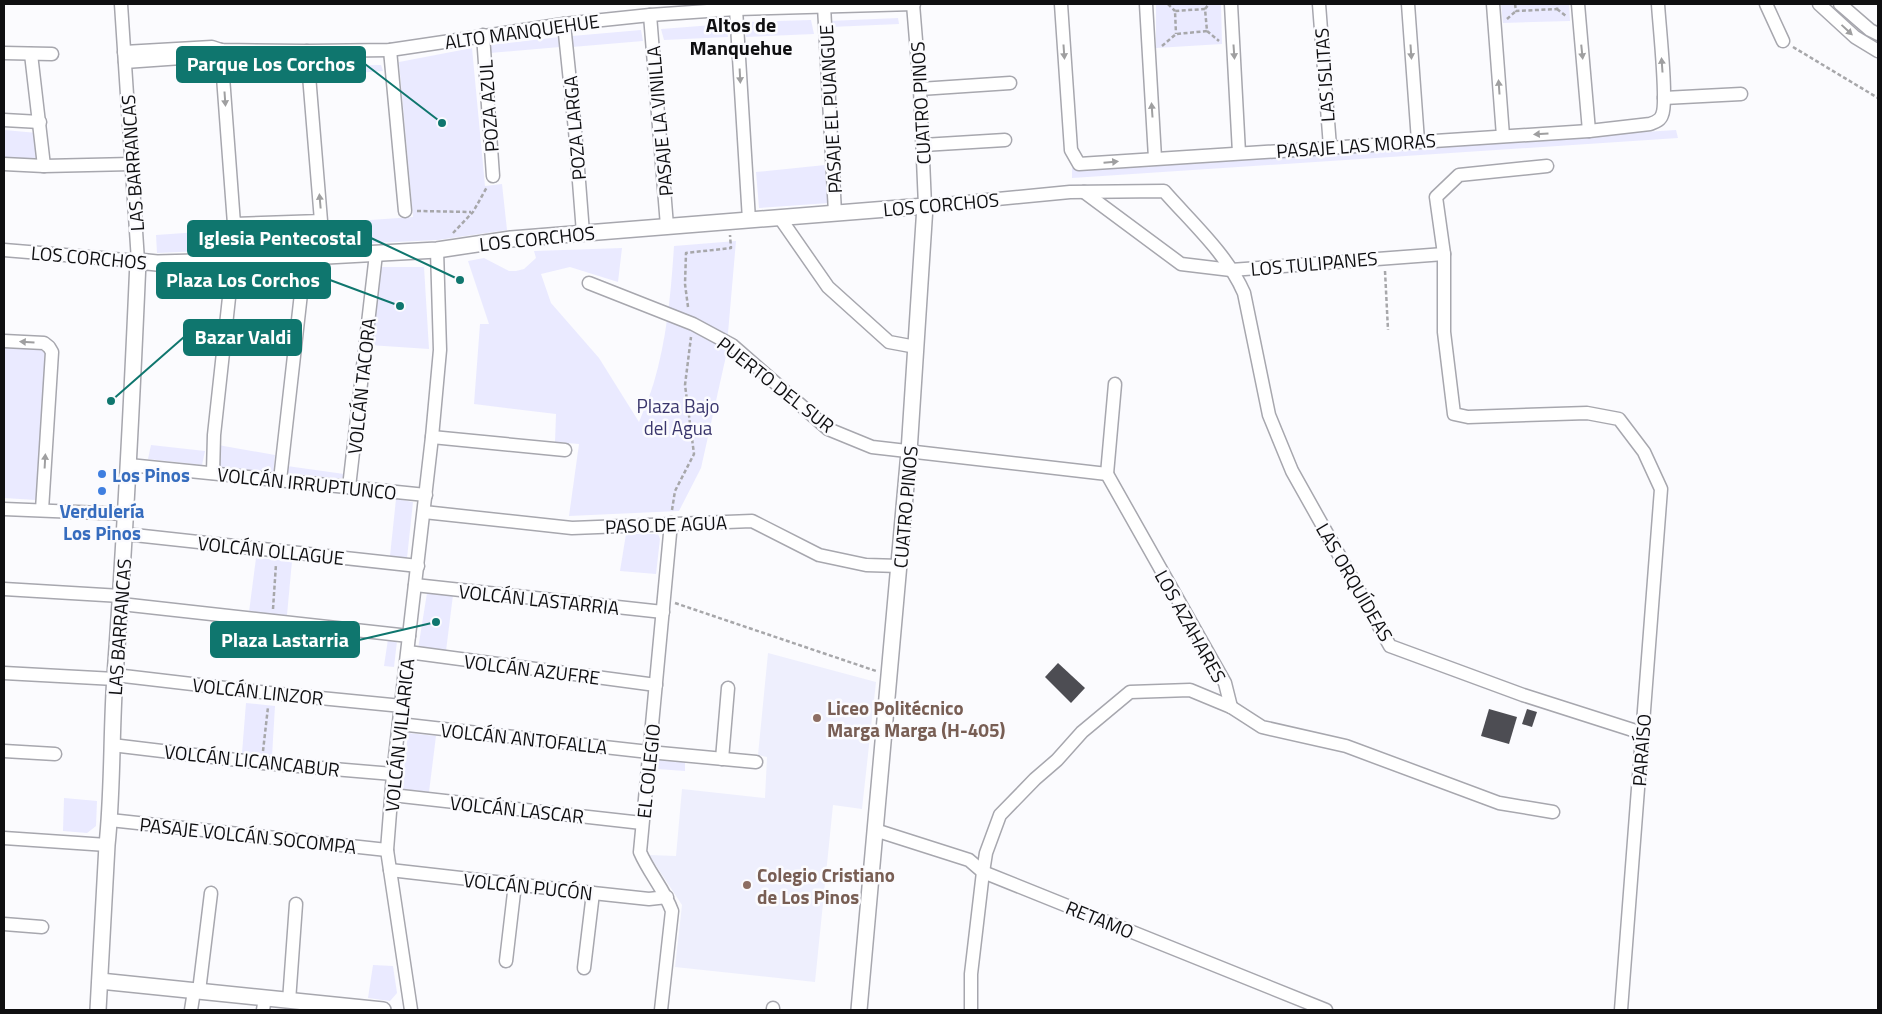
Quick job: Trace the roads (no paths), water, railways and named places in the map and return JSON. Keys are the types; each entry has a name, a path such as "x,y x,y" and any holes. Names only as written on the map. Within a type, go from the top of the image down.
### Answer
{"street":[{"name":"LAS BARRANCAS","path":"98,1010 110,820 115,677 125,534 138,261 121,4"},
{"name":"ALTO MANQUEHUE","path":"125,57 212,47 221,50 390,50 564,24 650,15 736,9 913,4"},
{"name":"CUATRO PINOS","path":"859,1010 900,566 925,206 920,89 913,4"},
{"name":"PASAJE LAS MORAS","path":"1061,4 1071,150 1079,164 1590,131 1650,124 1658,120 1663,114 1664,98"},
{"path":"1146,4 1155,158"},
{"path":"1231,4 1239,153"},
{"name":"LAS ISLITAS","path":"1319,4 1330,147"},
{"path":"1408,4 1418,141"},
{"path":"1493,4 1503,136"},
{"path":"1578,4 1590,131"},
{"path":"1658,4 1664,98 1741,94"},
{"path":"1766,4 1783,41"},
{"path":"1819,4 1855,37 1878,52"},
{"path":"1840,4 1870,30 1878,34"},
{"name":"PASAJE EL PUANGUE","path":"824,6 835,213"},
{"path":"736,9 749,220"},
{"name":"PASAJE LA VINILLA","path":"650,15 667,226"},
{"name":"POZA LARGA","path":"564,24 576,130 582,233"},
{"name":"POZA AZUL","path":"483,35 493,176"},
{"path":"221,50 234,224 322,221 307,51"},
{"path":"390,50 406,211"},
{"path":"4,53 52,54"},
{"path":"31,54 44,166"},
{"path":"920,89 1010,83"},
{"path":"4,120 40,122"},
{"path":"923,145 1005,140"},
{"path":"4,164 44,166 132,164"},
{"path":"1444,254 1436,197 1459,174 1547,166"},
{"name":"LOS TULIPANES","path":"1070,192 1164,191 1211,244 1231,270 1384,257 1444,254"},
{"name":"LOS CORCHOS","path":"4,250 162,263 305,258 437,250 510,239 925,206 1070,192"},
{"path":"1084,192 1181,264 1231,270"},
{"path":"780,218 828,287 889,342 916,347"},
{"name":"VOLCÁN VILLARICA","path":"411,1010 387,850 393,774 426,495 440,350 437,250"},
{"name":"VOLCÁN TACORA","path":"350,487 376,254"},
{"name":"PARAÍSO","path":"1444,254 1444,332 1454,414 1468,417 1586,412 1619,419 1644,452 1661,489 1621,1010"},
{"path":"280,480 305,258"},
{"path":"213,473 214,436 233,261"},
{"name":"LAS ORQUÍDEAS","path":"1231,270 1238,279 1244,293 1269,415 1292,471 1390,646 1523,695 1642,733"},
{"name":"PUERTO DEL SUR","path":"589,283 693,324 732,345 828,430 872,447 909,452"},
{"path":"4,341 44,343 49,346 52,352 42,510"},
{"path":"909,452 1107,474 1116,384"},
{"path":"432,437 565,450"},
{"name":"VOLCÁN IRRUPTUNCO","path":"128,465 426,495"},
{"name":"LOS AZAHARES","path":"1107,474 1225,683 1231,707 1262,727 1346,746 1499,803 1553,812"},
{"path":"4,509 126,514"},
{"name":"PASO DE AGUA","path":"424,512 572,528 752,521 819,555 866,565 900,566"},
{"name":"EL COLEGIO","path":"661,1010 672,910 667,897 646,865 640,852 670,523"},
{"name":"VOLCÁN OLLAGUE","path":"125,534 418,566"},
{"name":"VOLCÁN LASTARRIA","path":"415,586 664,605"},
{"path":"4,589 121,600 272,622 409,636"},
{"name":"VOLCÁN AZUFRE","path":"408,652 656,685"},
{"name":"VOLCÁN LINZOR","path":"4,673 115,677 402,706"},
{"path":"722,759 728,688"},
{"path":"971,1010 971,974 983,872 986,854 1000,815 1035,779 1057,760 1082,732 1130,692 1190,690 1231,707"},
{"name":"VOLCÁN ANTOFALLA","path":"399,724 756,762"},
{"name":"VOLCÁN LICANCABUR","path":"112,746 262,763 393,774"},
{"path":"4,751 55,754"},
{"name":"VOLCÁN LASCAR","path":"392,795 642,823"},
{"name":"PASAJE VOLCÁN SOCOMPA","path":"110,820 387,850"},
{"name":"RETAMO","path":"876,830 969,860 983,872 1326,1010"},
{"path":"4,838 107,845"},
{"name":"VOLCÁN PUCÓN","path":"390,870 649,899 667,897"},
{"path":"506,961 515,884"},
{"path":"191,1010 197,991 211,892"},
{"path":"584,968 593,893"},
{"path":"289,1001 296,904"},
{"path":"4,924 42,927"},
{"path":"100,981 197,991 264,1004 289,1001 334,1008 383,1010"}],"place":[{"name":"Parque Los Corchos","path":"442,123"},
{"name":"Iglesia Pentecostal","path":"460,280"},
{"name":"Plaza Los Corchos","path":"400,306"},
{"name":"Bazar Valdi","path":"111,401"},
{"name":"Los Pinos","path":"102,474"},
{"name":"Verdulería Los Pinos","path":"102,491"},
{"name":"Plaza Lastarria","path":"436,622"},
{"name":"Liceo Politécnico Marga Marga (H-405)","path":"817,718"},
{"name":"Colegio Cristiano de Los Pinos","path":"747,885"}],"district":[{"name":"Altos de Manquehue","path":"741,36"}],"park label":[{"name":"Plaza Bajo del Agua","path":"678,416"}]}
